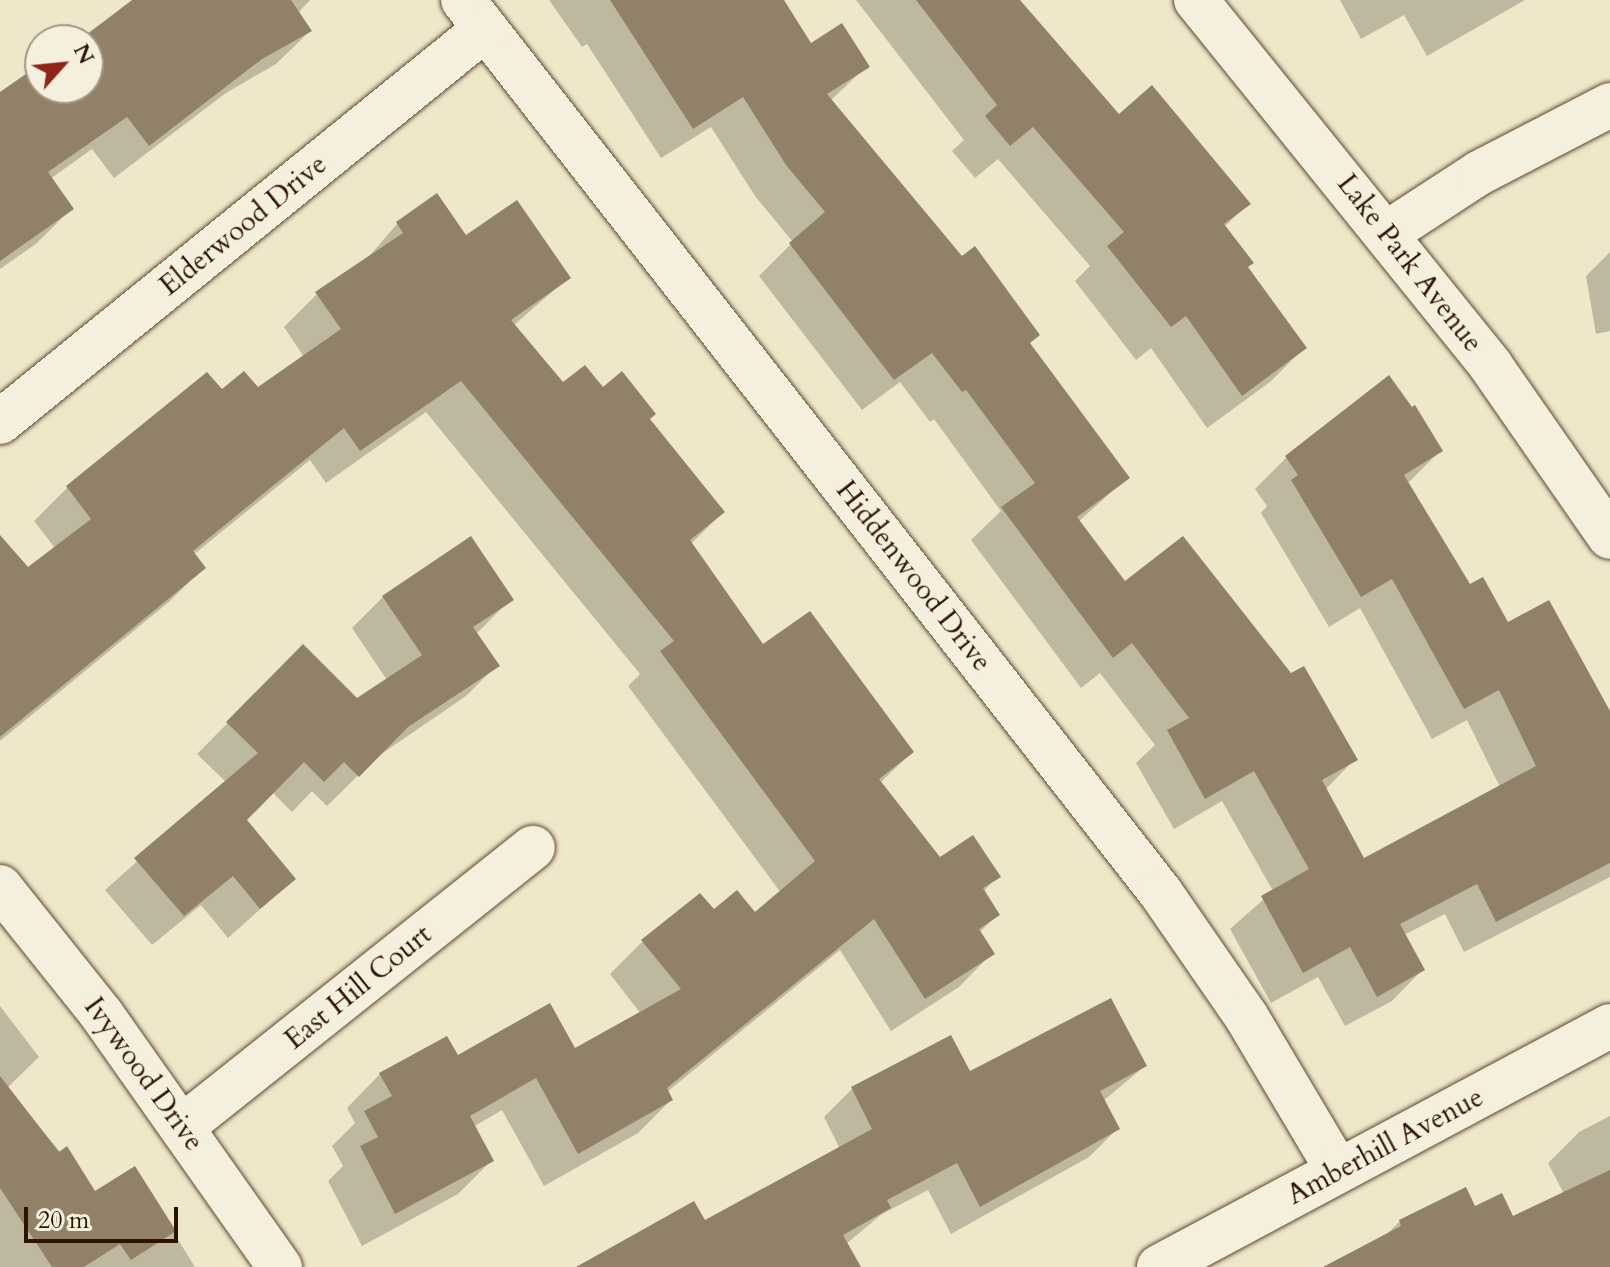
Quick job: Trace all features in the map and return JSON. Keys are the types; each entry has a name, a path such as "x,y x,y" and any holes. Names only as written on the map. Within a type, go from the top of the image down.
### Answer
{"street":[{"name":"Lake Park Avenue","path":"1196,0 1387,233 1491,366 1610,537"},
{"name":"Elderwood Drive","path":"0,422 474,14"},
{"name":"Hiddenwood Drive","path":"474,14 1161,893 1246,1016 1338,1171"},
{"path":"1387,233 1479,173 1610,105"},
{"name":"East Hill Court","path":"183,1126 533,848"},
{"name":"Ivywood Drive","path":"0,887 183,1126 280,1267"},
{"name":"Amberhill Avenue","path":"1159,1267 1610,1026"}],"building":[{"path":"132,0 291,0 312,31 262,59 149,146 127,117 48,172 74,209 0,261 0,92 24,75 24,104 104,104 104,24 101,24"},
{"path":"610,0 784,0 811,43 842,23 870,67 827,94 962,256 975,246 1040,335 1030,343 1130,478 1077,517 1125,581 1183,536 1291,673 1304,666 1358,760 1322,780 1364,858 1536,766 1499,690 1464,709 1392,579 1361,597 1291,480 1298,475 1285,456 1389,375 1412,407 1415,405 1443,451 1404,475 1470,584 1483,577 1508,622 1549,600 1610,711 1610,863 1496,922 1477,884 1400,924 1425,970 1377,997 1350,947 1303,973 1261,896 1309,869 1254,771 1205,799 1167,730 1189,718 1132,643 1113,658 1001,507 1035,483 966,390 962,392 932,353 894,380 789,243 825,212 786,165 743,97 693,129"},
{"path":"916,0 1020,0 1119,114 1152,85 1251,204 1224,224 1254,263 1248,267 1307,348 1242,396 1186,316 1171,327 1107,246 1124,232 1033,127 1010,146 985,116 997,105"},
{"path":"437,193 466,235 517,200 571,278 511,320 563,382 585,365 603,387 622,371 656,414 650,419 725,512 690,540 763,644 810,611 914,752 879,779 940,857 973,835 1001,877 983,888 1000,915 979,929 995,954 925,999 874,919 667,1088 673,1100 578,1154 536,1078 470,1116 494,1161 395,1214 360,1146 378,1137 364,1111 392,1096 379,1073 447,1036 458,1055 550,1003 575,1048 681,989 641,940 700,893 714,909 737,890 755,912 815,861 660,651 674,641 461,381 360,451 344,428 193,551 206,568 0,737 0,535 28,567 91,519 66,486 207,372 222,389 244,371 258,387 341,329 315,292 403,233 396,222"},
{"path":"471,536 514,600 473,627 500,666 408,727 359,777 344,762 324,782 304,762 247,820 296,879 260,909 233,876 184,916 134,858 258,753 226,722 303,644 357,698 422,655 382,596"},
{"path":"1111,998 1147,1066 1100,1091 1120,1129 980,1207 957,1163 887,1200 891,1208 843,1235 861,1267 576,1267 694,1201 705,1220 872,1129 851,1087 951,1035 970,1071"},
{"path":"0,1076 59,1152 67,1146 95,1191 135,1166 176,1231 131,1260 120,1244 84,1267 52,1267 0,1188"},
{"path":"1610,1170 1610,1267 1323,1267 1401,1226 1399,1220 1466,1187 1475,1206 1502,1193 1513,1216"}]}
